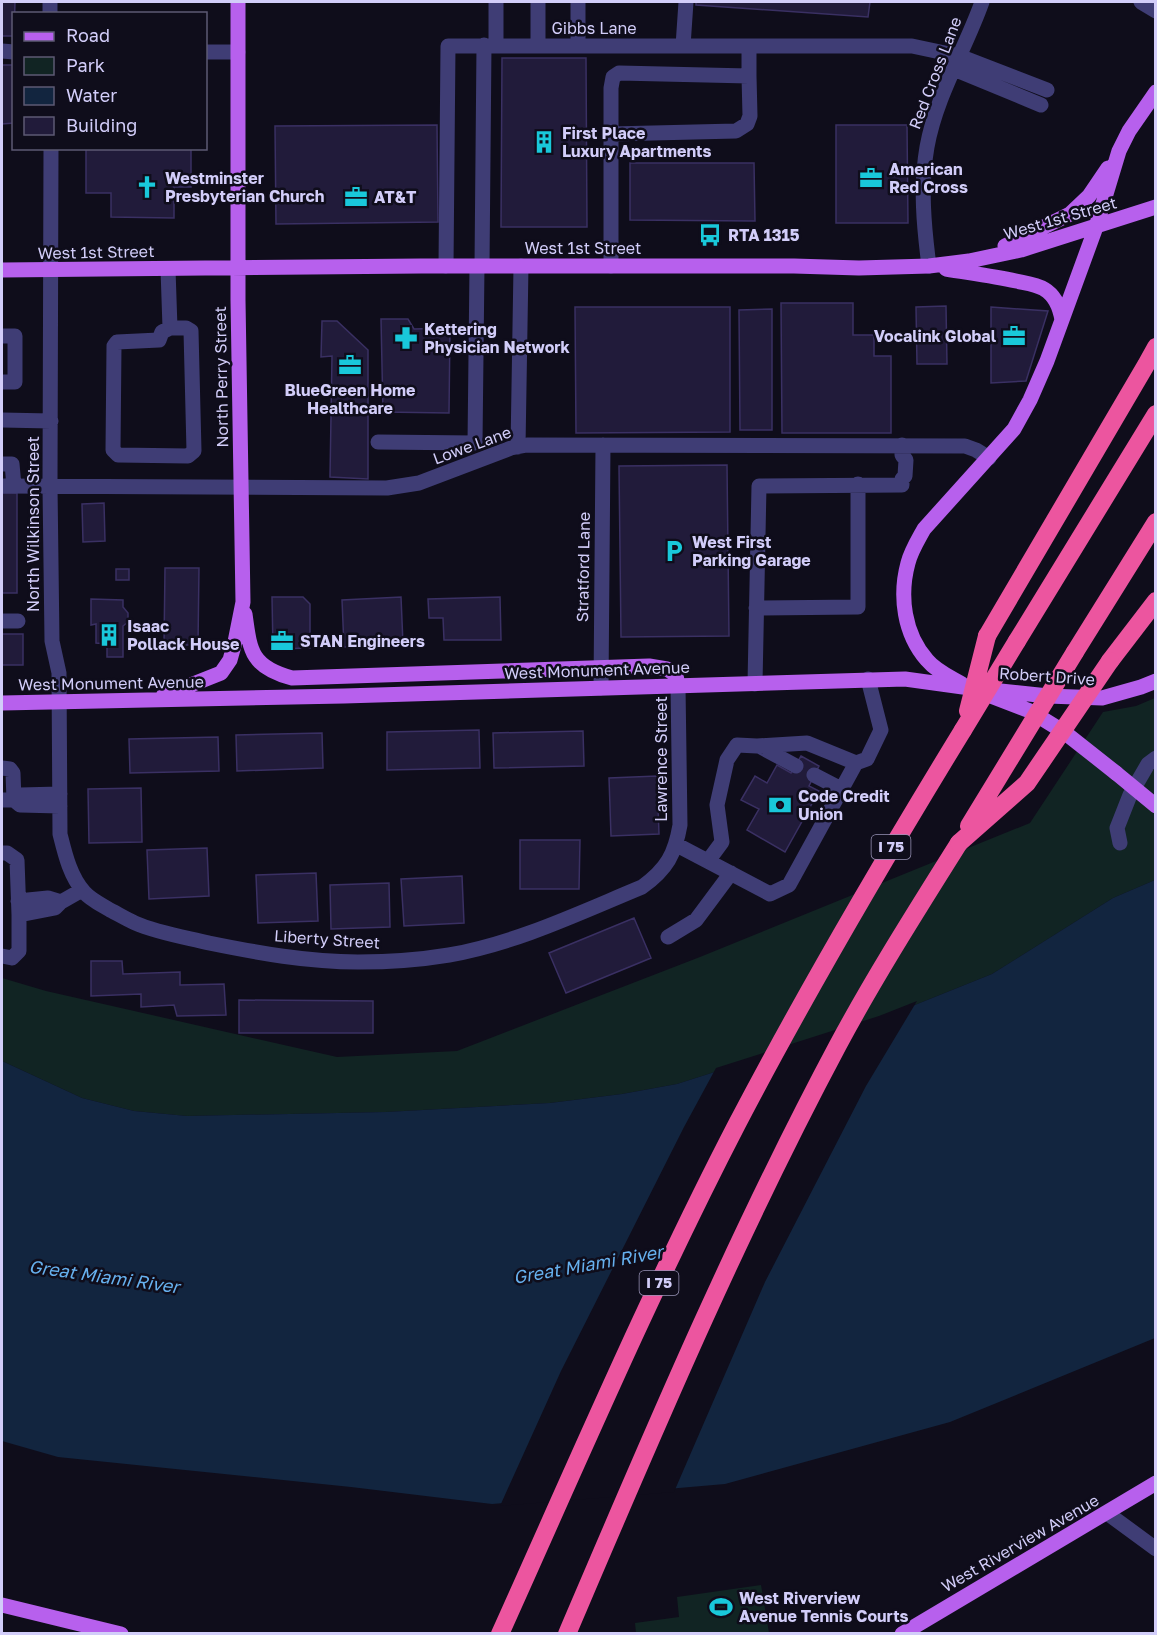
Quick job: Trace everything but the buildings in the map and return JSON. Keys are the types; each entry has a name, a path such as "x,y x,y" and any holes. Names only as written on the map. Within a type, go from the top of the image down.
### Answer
{"highway":[{"path":"963,730 987,636 1155,346"},
{"name":"I 75","path":"500,1634 633,1337 737,1125 822,966 894,842 1155,414"},
{"path":"567,1634 651,1439 758,1203 838,1045 893,948 1155,522"},
{"path":"959,843 1027,783 1110,661 1155,601"}],"main road":[{"name":"North Perry Street","path":"151,700 221,673 230,660 243,602 237,268 238,2"},
{"path":"969,261 1020,240 1070,214 1089,196 1155,92"},
{"path":"970,688 928,662 916,646 909,630 904,604 903,587 908,563 924,530 1014,429 1030,400 1047,361 1096,227 1119,151"},
{"name":"West 1st Street","path":"2,270 446,266 859,268 929,266 969,261 1021,250 1155,207"},
{"path":"929,266 999,277 1044,289 1059,307 1062,320"},
{"path":"243,602 249,644 254,655 263,666 276,674 291,678 649,666 667,669 676,675 678,686"},
{"name":"West Monument Avenue","path":"2,703 905,679 970,688 1030,711 1064,732 1155,806"},
{"name":"Robert Drive","path":"970,688 1048,696 1102,698 1155,681"},
{"name":"West Riverview Avenue","path":"902,1634 1155,1483"},
{"path":"2,1605 121,1634"}],"street":[{"path":"484,458 475,442 490,46 496,2"},
{"path":"538,2 538,46"},
{"path":"578,2 578,46"},
{"path":"683,46 686,2"},
{"name":"Red Cross Lane","path":"929,266 923,203 927,146 939,105 982,2"},
{"path":"1141,2 1155,10"},
{"name":"Gibbs Lane","path":"446,266 448,46 912,46 956,62"},
{"path":"611,134 736,131 747,124 750,116 749,46"},
{"path":"207,52 238,52"},
{"path":"956,62 1047,90"},
{"path":"956,62 1041,105"},
{"path":"611,266 611,88 613,77 619,73 749,76"},
{"name":"North Wilkinson Street","path":"51,150 52,641 60,673 60,834 66,859 84,891"},
{"path":"518,447 521,266"},
{"path":"168,269 170,328"},
{"path":"170,328 186,328 191,332 194,451 188,456 118,455 112,450 114,346 117,342 159,340 162,332 170,328"},
{"path":"2,336 15,336 8,382"},
{"path":"2,420 51,421"},
{"path":"378,442 475,442"},
{"name":"Lowe Lane","path":"8,486 387,488 419,483 484,458 527,445 902,450 965,446 989,459"},
{"name":"Stratford Lane","path":"601,688 603,445"},
{"path":"755,684 759,486 902,485 902,480 897,476 897,460 902,450"},
{"path":"2,464 12,464 8,486"},
{"path":"756,608 858,608 858,484"},
{"path":"2,621 18,621"},
{"path":"677,845 770,894 789,885 856,763 867,759 880,730 868,679"},
{"name":"Lawrence Street","path":"666,866 677,845 680,825 678,686"},
{"path":"708,861 722,842 717,805 727,760 737,745 807,743 856,763"},
{"path":"757,746 796,766"},
{"path":"1120,843 1117,828 1130,795 1148,764 1155,758"},
{"path":"2,768 13,772 8,800"},
{"path":"814,775 841,789"},
{"path":"8,800 20,795 60,800"},
{"path":"2,854 7,853 16,860 19,908 19,951 12,958 2,956"},
{"name":"Liberty Street","path":"84,891 103,906 158,931 243,950 291,957 346,961 397,961 458,953 535,932 642,887 666,866"},
{"path":"668,937 696,920 731,873"},
{"path":"19,908 48,897 61,902 84,891"},
{"path":"1107,1513 1155,1549"}],"green space":[{"path":"1155,698 1155,880 1113,898 992,974 880,1019 677,1084 550,1103 386,1112 187,1116 134,1111 82,1098 2,1061 2,978 46,991 337,1057 457,1051 700,957 1030,823 1103,712 1136,706"},
{"name":"West Riverview Avenue Tennis Courts","path":"761,1585 769,1633 636,1633 635,1623 679,1617 677,1597"}],"water":[{"name":"Great Miami River","path":"1155,880 1155,1338 950,1422 725,1484 492,1504 58,1457 2,1441 2,1061 82,1098 134,1111 187,1116 386,1112 550,1103 622,1094 677,1084 880,1019 992,974 1113,898"}],"pier":[{"path":"917,1001 866,1086 765,1282 674,1492 500,1506 561,1371 716,1068 879,1016"}],"place":[{"name":"First Place Luxury Apartments","path":"544,142"},
{"name":"American Red Cross","path":"871,178"},
{"name":"Westminster Presbyterian Church","path":"147,187"},
{"name":"AT&T","path":"356,197"},
{"name":"RTA 1315","path":"710,235"},
{"name":"Vocalink Global","path":"1014,336"},
{"name":"Kettering Physician Network","path":"406,338"},
{"name":"BlueGreen Home Healthcare","path":"350,365"},
{"name":"West First Parking Garage","path":"674,551"},
{"name":"Isaac Pollack House","path":"109,635"},
{"name":"STAN Engineers","path":"282,641"},
{"name":"Code Credit Union","path":"780,805"},
{"name":"West Riverview Avenue Tennis Courts","path":"721,1607"}]}
